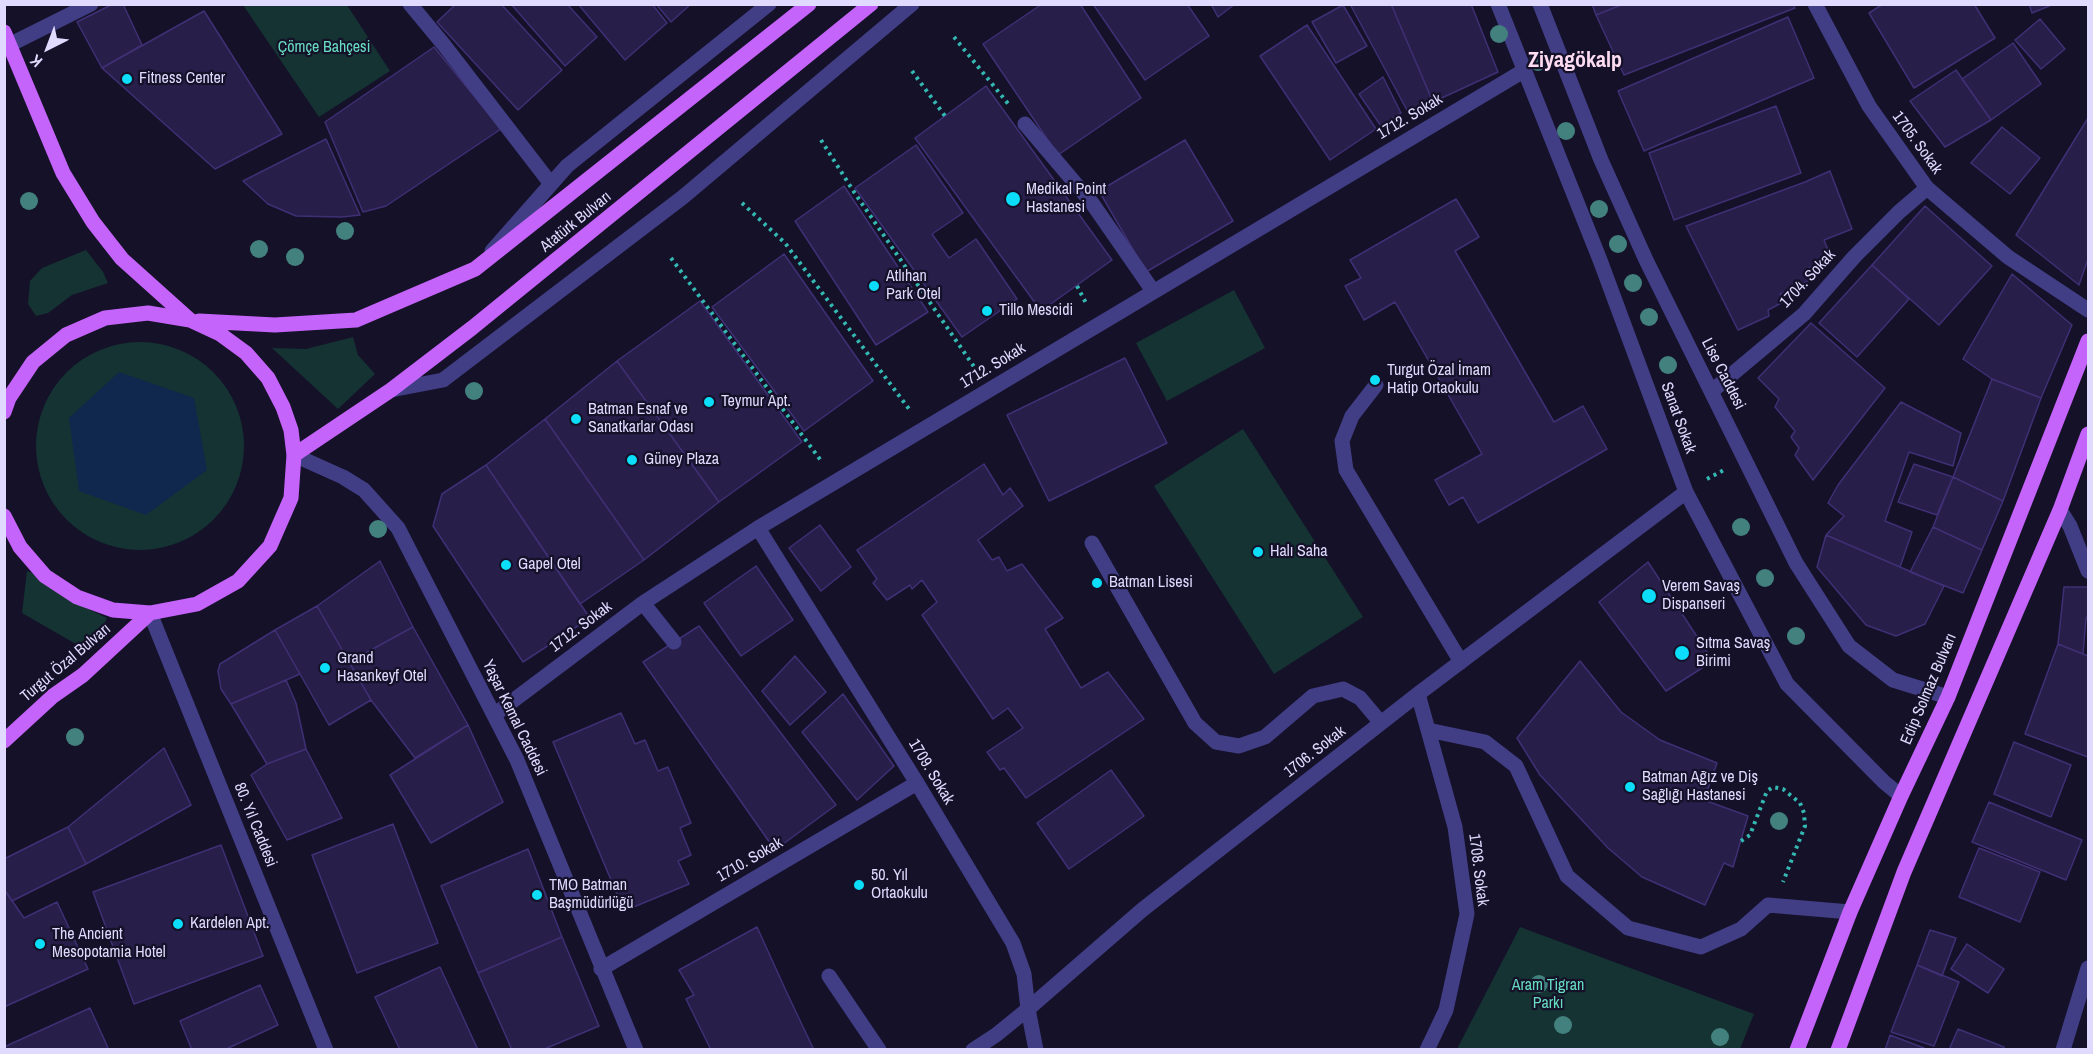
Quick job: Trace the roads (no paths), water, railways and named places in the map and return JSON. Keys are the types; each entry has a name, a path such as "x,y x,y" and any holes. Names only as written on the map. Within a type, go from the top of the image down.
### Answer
{"main road":[{"name":"Atatürk Bulvarı","path":"190,320 275,325 356,320 475,269 809,4"},
{"name":"Atatürk Bulvarı","path":"294,455 392,390 509,299 871,4"},
{"path":"7,39 63,173 93,222 122,259 190,320"},
{"path":"4,412 9,398 33,362 66,335 105,318 148,313 190,320 220,334 246,353 268,378 284,407 291,430 294,455 291,498 270,546 238,580 197,604 150,613 112,610 77,597 45,576 20,547 4,516"},
{"name":"Edip Solmaz Bulvarı","path":"1797,1050 1850,912 1948,697 2088,340"},
{"path":"1838,1050 1904,872 2060,510 2088,434"},
{"name":"Turgut Özal Bulvarı","path":"4,741 53,696 83,675 150,613"}],"street":[{"path":"7,39 91,4"},
{"path":"410,4 551,184"},
{"path":"475,269 567,166 769,4"},
{"path":"392,390 443,380 683,197 912,4"},
{"name":"Sanat Sokak","path":"1498,4 1600,260 1686,492 1787,684 1884,782 1901,796"},
{"name":"Lise Caddesi","path":"1540,4 1605,170 1646,260 1796,562 1849,646 1893,680 1948,697"},
{"name":"1705. Sokak","path":"1815,4 1869,106 1927,188 2008,257 2088,310"},
{"name":"1712. Sokak","path":"494,715 643,603 758,528 1525,70"},
{"path":"1025,124 1092,203 1153,291"},
{"name":"1704. Sokak","path":"1712,391 1803,314 1862,249 1927,188"},
{"path":"1376,385 1352,417 1342,441 1346,470 1461,662"},
{"name":"Yaşar Kemal Caddesi","path":"294,455 343,477 364,490 398,528 516,760 636,1050"},
{"name":"1706. Sokak","path":"973,1050 1028,1009 1143,910 1418,694 1686,492"},
{"path":"2060,510 2070,526 2088,571"},
{"name":"1709. Sokak","path":"758,528 917,783 1013,943 1024,974 1036,1050"},
{"path":"1092,543 1195,723 1216,742 1239,747 1265,737 1313,696 1343,689 1360,698 1381,723"},
{"path":"643,603 674,642"},
{"name":"80. Yıl Caddesi","path":"150,613 326,1050"},
{"name":"1708. Sokak","path":"1418,694 1455,826 1467,915 1446,1010 1427,1050"},
{"path":"1428,730 1485,742 1516,766 1567,876 1628,928 1701,947 1741,929 1768,905 1850,912"},
{"name":"1710. Sokak","path":"601,969 917,783"},
{"path":"2063,1050 2088,968"},
{"path":"829,976 879,1050"}],"water":[{"path":"119,372 194,398 207,470 146,515 79,491 69,418"}],"place":[{"name":"Fitness Center","path":"127,79"},
{"name":"Medikal Point Hastanesi","path":"1013,199"},
{"name":"Atlıhan Park Otel","path":"874,286"},
{"name":"Tillo Mescidi","path":"987,311"},
{"name":"Turgut Özal İmam Hatip Ortaokulu","path":"1375,380"},
{"name":"Teymur Apt.","path":"709,402"},
{"name":"Batman Esnaf ve Sanatkarlar Odası","path":"576,419"},
{"name":"Güney Plaza","path":"632,460"},
{"name":"Halı Saha","path":"1258,552"},
{"name":"Gapel Otel","path":"506,565"},
{"name":"Batman Lisesi","path":"1097,583"},
{"name":"Verem Savaş Dispanseri","path":"1649,596"},
{"name":"Sıtma Savaş Birimi","path":"1682,653"},
{"name":"Grand Hasankeyf Otel","path":"325,668"},
{"name":"Batman Ağız ve Diş Sağlığı Hastanesi","path":"1630,787"},
{"name":"50. Yıl Ortaokulu","path":"859,885"},
{"name":"TMO Batman Başmüdürlüğü","path":"537,895"},
{"name":"Kardelen Apt.","path":"178,924"},
{"name":"The Ancient Mesopotamia Hotel","path":"40,944"}],"district":[{"name":"Ziyagökalp","path":"1575,61"}],"park label":[{"name":"Çömçe Bahçesi","path":"324,48"},
{"name":"Aram Tigran Parkı","path":"1548,995"}]}
